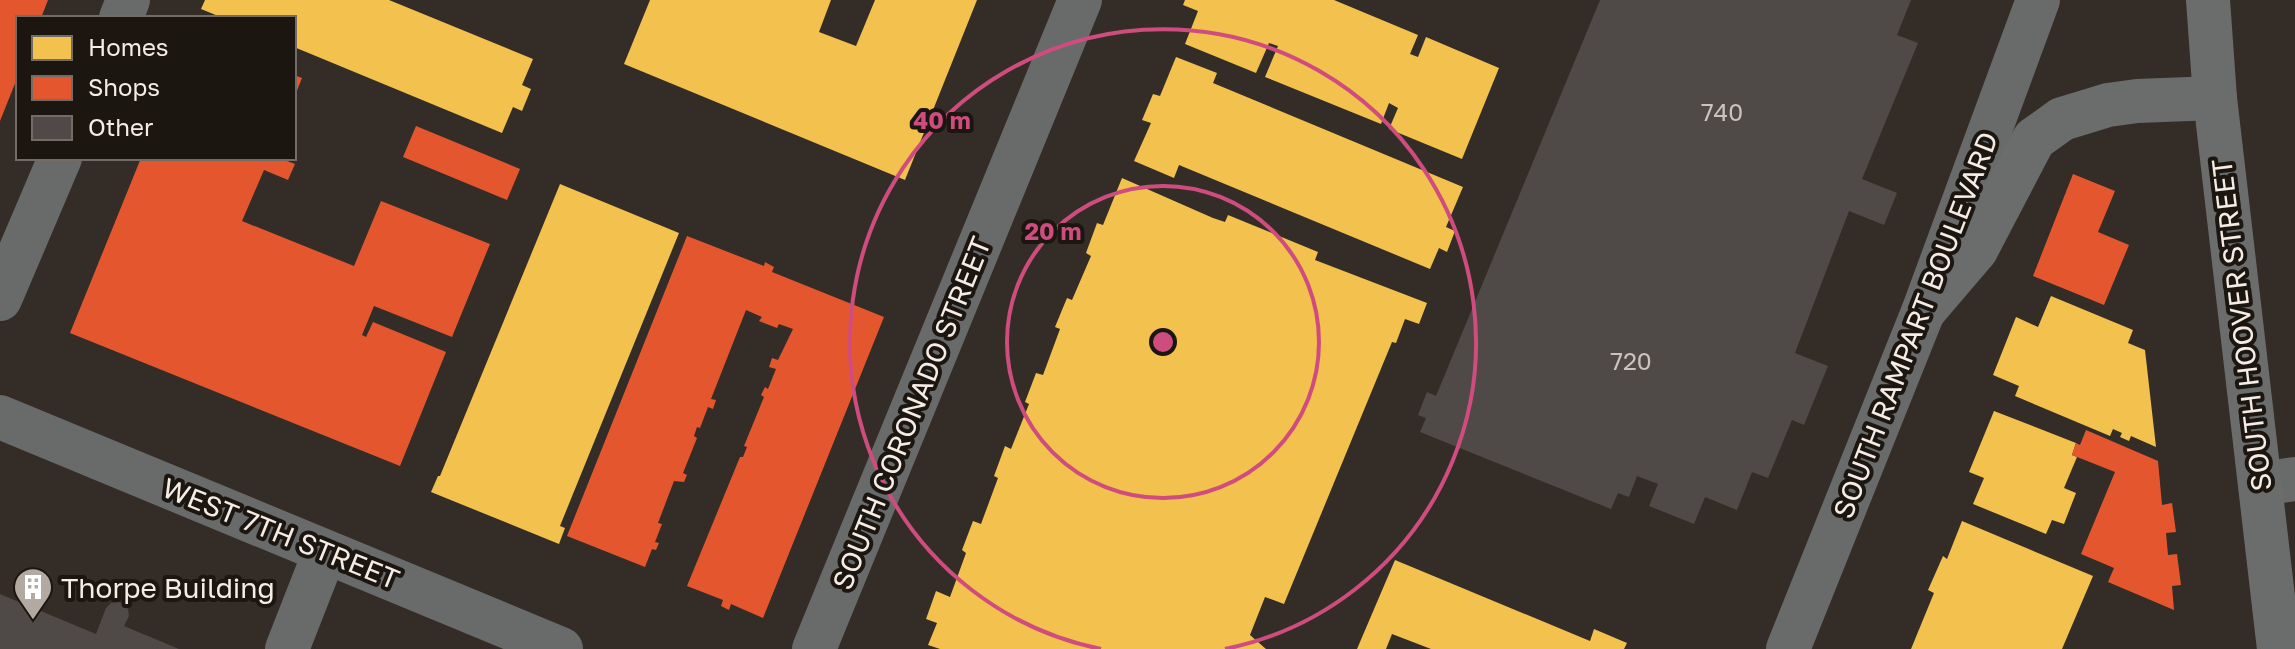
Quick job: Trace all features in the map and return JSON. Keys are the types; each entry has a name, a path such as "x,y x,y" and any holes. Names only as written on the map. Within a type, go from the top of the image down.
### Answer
{"main road":[{"name":"SOUTH HOOVER STREET","path":"2208,0 2215,98 2277,481 2279,649"},
{"path":"1923,312 1976,250 2034,139 2062,119 2108,105 2215,98"}],"street":[{"name":"SOUTH CORONADO STREET","path":"814,649 1080,0"},
{"name":"SOUTH RAMPART BOULEVARD","path":"1788,649 1923,312 2038,0"},
{"path":"0,299 59,160"},
{"name":"WEST 7TH STREET","path":"0,417 561,649"},
{"path":"287,649 325,552"}],"building: Homes":[{"path":"205,0 389,0 533,59 522,85 531,89 522,111 513,107 502,133 296,48 296,16 218,16 201,9"},
{"path":"650,0 831,0 819,32 856,46 875,0 977,0 905,180 624,64"},
{"path":"1185,0 1334,0 1418,35 1410,54 1418,57 1426,37 1499,68 1462,159 1389,129 1398,108 1389,103 1381,124 1265,77 1278,46 1269,43 1256,73 1185,44 1198,11 1183,5"},
{"path":"1176,57 1217,73 1213,83 1463,187 1446,227 1455,231 1447,252 1439,248 1430,269 1179,165 1174,178 1134,161 1151,123 1142,120 1153,94 1160,96"},
{"path":"1122,178 1213,218 1225,222 1228,215 1318,252 1315,260 1427,303 1419,324 1405,319 1396,343 1392,342 1284,604 1265,597 1250,635 1266,649 940,649 928,645 937,623 926,619 936,591 950,597 966,553 962,550 973,521 981,524 998,478 994,476 1005,446 1011,449 1029,404 1025,402 1036,373 1043,375 1060,329 1055,327 1067,298 1072,300 1091,256 1086,253 1097,223 1103,225"},
{"path":"560,184 679,233 560,526 565,528 559,544 431,492"},
{"path":"2051,296 2133,330 2128,343 2145,350 2156,447 2131,436 2129,441 2113,429 2110,436 2015,396 2019,386 1993,375 2016,317 2038,327"},
{"path":"1994,411 2076,443 2072,455 2077,457 2064,488 2076,493 2064,524 2052,520 2046,534 1973,504 1984,478 1969,472"},
{"path":"1962,521 2093,576 2062,649 1911,649 1934,593 1928,590 1943,556 1947,559"},
{"path":"1395,560 1590,641 1594,629 1627,643 1624,649 1431,649 1392,634 1386,649 1357,649"}],"building: Shops":[{"path":"0,0 48,0 42,16 16,16 16,81 0,121"},
{"path":"296,76 302,78 296,93"},
{"path":"416,126 520,169 507,200 403,157"},
{"path":"140,160 287,160 295,164 288,180 264,170 242,221 354,266 381,201 490,244 452,337 374,306 362,335 366,337 373,322 446,352 400,466 70,333"},
{"path":"2073,174 2115,191 2098,232 2129,245 2104,305 2033,276"},
{"path":"687,236 764,266 765,262 774,267 772,272 884,317 763,618 731,604 729,610 721,606 723,600 687,586 740,457 743,457 747,447 744,446 764,397 761,395 765,387 768,389 776,369 769,367 772,358 778,360 793,329 779,324 777,328 759,321 762,317 746,310 711,399 716,400 713,409 708,407 700,428 697,427 694,436 697,438 683,473 687,475 684,482 674,481 658,523 662,524 655,542 659,543 656,550 652,549 645,567 567,536"},
{"path":"2086,430 2158,461 2162,505 2172,503 2176,532 2166,533 2168,555 2177,554 2181,585 2172,586 2174,610 2108,582 2114,568 2081,554 2115,472 2072,455"}],"building: Other":[{"path":"1600,0 1911,0 1897,35 1918,43 1862,179 1897,193 1884,225 1849,211 1795,353 1828,366 1804,425 1792,420 1768,478 1752,472 1737,510 1705,497 1694,524 1649,506 1658,484 1637,476 1629,497 1618,493 1611,509 1420,432 1426,418 1418,415 1427,392 1436,396"},
{"name":"Thorpe Building","path":"0,594 96,634 106,608 111,603 120,602 128,609 129,616 124,626 179,649 0,649"}],"place":[{"name":"Thorpe Building","path":"33,621"}]}
